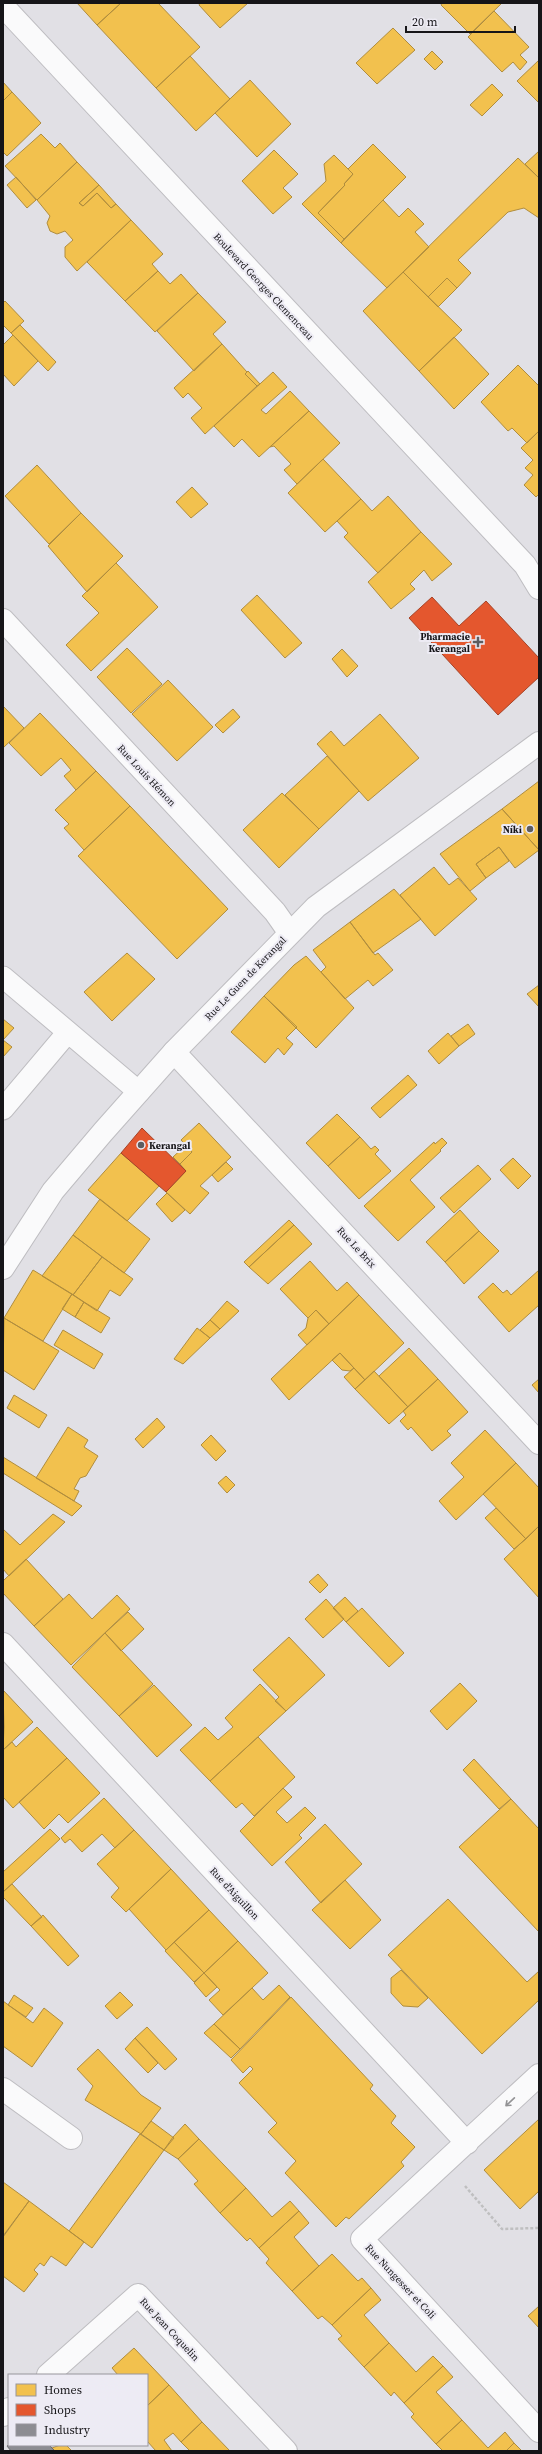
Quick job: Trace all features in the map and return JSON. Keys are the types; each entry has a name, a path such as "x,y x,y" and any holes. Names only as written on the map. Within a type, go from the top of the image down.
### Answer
{"street":[{"name":"Boulevard Georges Clemenceau","path":"3,6 532,570 539,588"},
{"name":"Rue Louis Hémon","path":"3,620 275,912 289,932"},
{"name":"Rue Le Guen de Kerangal","path":"3,1268 53,1191 174,1052 289,932 316,907 539,743"},
{"name":"Rue Le Brix","path":"174,1052 539,1443"},
{"name":"Rue d'Aiguillon","path":"3,1644 466,2143"},
{"name":"Rue Nungesser et Coli","path":"539,2075 362,2239 539,2431"},
{"path":"3,2089 71,2138"},
{"name":"Rue Jean Coquelin","path":"49,2374 138,2295 286,2451"}],"lane":[{"path":"3,977 139,1092"},
{"path":"3,1109 68,1032"}],"path":[{"path":"445,2163 502,2229 539,2228"}],"building: Homes":[{"path":"77,3 121,3 97,25"},
{"path":"121,3 158,3 200,47 156,88 97,25"},
{"path":"200,3 248,3 220,28 199,5"},
{"path":"442,3 502,3 470,34 441,5"},
{"path":"494,11 529,47 520,55 527,62 520,70 513,62 502,72 468,37"},
{"path":"393,28 415,50 377,84 356,63"},
{"path":"432,51 443,62 435,70 424,59"},
{"path":"190,56 230,99 196,131 156,88"},
{"path":"539,60 539,103 517,81"},
{"path":"250,80 291,124 257,157 215,113"},
{"path":"3,82 12,92 3,101"},
{"path":"492,84 503,95 482,116 470,105"},
{"path":"12,92 41,123 7,156 3,152 3,101"},
{"path":"41,134 55,148 60,143 77,162 37,200 5,166"},
{"path":"373,144 406,177 344,239 318,213 345,185 344,184 353,174 348,169"},
{"path":"274,150 298,174 283,188 292,197 273,214 242,181"},
{"path":"539,151 539,178 525,164"},
{"path":"334,155 353,174 344,184 345,185 318,213 344,239 341,243 302,204 326,181 324,164"},
{"path":"518,158 539,178 539,218 524,208 508,212 458,260 471,273 457,288 447,278 428,297 403,272"},
{"path":"77,162 99,185 79,203 83,206 97,193 111,208 116,204 131,220 77,271 65,257 65,247 73,240 65,231 57,234 50,231 47,223 50,216 37,200"},
{"path":"16,177 36,200 27,208 7,185"},
{"path":"99,185 116,204 111,208 97,193 83,206 79,203"},
{"path":"383,200 399,217 408,208 424,224 415,232 429,247 387,288 341,243"},
{"path":"131,220 163,254 152,264 158,271 125,301 87,262"},
{"path":"158,271 170,284 181,274 198,293 155,332 125,301"},
{"path":"403,272 462,330 419,371 363,311"},
{"path":"447,278 457,288 438,307 428,297"},
{"path":"198,293 226,322 213,334 222,344 194,371 157,331"},
{"path":"5,301 24,321 11,333 3,325 3,303"},
{"path":"20,325 56,362 48,371 11,333"},
{"path":"13,335 38,361 14,386 3,374 3,345"},
{"path":"454,337 489,374 454,409 419,371"},
{"path":"222,344 247,372 245,374 257,386 205,434 191,418 202,408 188,393 183,398 174,388"},
{"path":"518,365 539,386 539,431 527,443 512,428 508,431 481,402"},
{"path":"248,371 260,384 257,386 245,374"},
{"path":"273,372 287,387 261,410 266,414 290,391 309,411 259,457 242,439 234,447 214,426"},
{"path":"309,411 340,443 297,484 284,470 291,464 274,446 270,447"},
{"path":"539,431 539,494 536,497 524,485 533,475 525,468 533,460 521,448"},
{"path":"323,459 361,499 325,532 288,493"},
{"path":"37,465 81,513 49,544 5,496"},
{"path":"192,487 208,504 191,518 176,502"},
{"path":"388,496 421,532 378,573 344,537 348,533 337,521 361,499 372,511"},
{"path":"81,513 123,556 87,592 48,546"},
{"path":"421,532 452,564 432,581 424,570 410,584 415,589 391,609 368,582"},
{"path":"116,563 158,607 91,671 66,645 99,613 82,596"},
{"path":"257,595 302,643 285,658 241,610"},
{"path":"127,648 162,684 131,713 97,677"},
{"path":"342,649 358,666 347,677 332,659"},
{"path":"168,680 213,727 177,761 132,714"},
{"path":"3,706 24,728 3,748"},
{"path":"233,709 240,717 223,733 215,725"},
{"path":"40,713 96,771 76,790 64,776 71,770 61,758 41,776 9,743"},
{"path":"380,714 419,758 368,801 317,744 331,731 344,746"},
{"path":"327,756 359,791 319,829 285,795"},
{"path":"96,771 130,806 84,850 64,828 69,824 55,810"},
{"name":"Níki","path":"539,781 539,850 502,809"},
{"path":"282,793 319,829 279,868 243,830"},
{"path":"130,806 228,909 177,959 78,856"},
{"path":"502,809 539,850 515,868 499,847 476,864 486,878 470,891 440,854"},
{"path":"499,847 509,861 486,878 476,864"},
{"path":"434,867 449,885 458,878 477,899 435,936 400,895"},
{"path":"394,889 421,919 373,953 350,922"},
{"path":"350,922 375,955 378,953 393,970 373,986 368,980 345,999 321,972 326,967 313,950"},
{"path":"127,953 155,979 112,1021 84,992"},
{"path":"306,956 354,1008 316,1048 264,996 294,965"},
{"path":"539,985 539,1007 527,994"},
{"path":"264,996 297,1027 286,1038 293,1044 284,1055 278,1048 265,1063 231,1032"},
{"path":"3,1019 14,1028 3,1040"},
{"path":"468,1024 475,1034 459,1046 451,1036"},
{"path":"448,1033 459,1046 439,1064 428,1051"},
{"path":"3,1040 12,1047 3,1057"},
{"path":"408,1075 417,1085 380,1118 371,1108"},
{"path":"337,1114 360,1137 328,1166 306,1143"},
{"path":"199,1123 231,1157 200,1186 209,1193 190,1214 166,1192 186,1171 180,1164 192,1152 181,1140"},
{"path":"360,1137 371,1149 375,1146 379,1150 375,1154 391,1171 359,1199 328,1166"},
{"path":"442,1138 447,1143 440,1150 441,1151 410,1180 435,1207 398,1241 364,1206 434,1142 435,1144"},
{"path":"186,1145 192,1152 180,1164 173,1157"},
{"path":"121,1153 159,1186 127,1221 88,1190"},
{"path":"513,1158 531,1176 518,1189 500,1170"},
{"path":"226,1162 233,1169 218,1182 212,1175"},
{"path":"478,1165 491,1179 454,1213 440,1198"},
{"path":"167,1193 185,1210 172,1222 156,1204"},
{"path":"100,1199 150,1239 124,1273 73,1235"},
{"path":"460,1210 479,1231 445,1262 426,1242"},
{"path":"289,1220 294,1225 249,1267 244,1262"},
{"path":"294,1225 312,1244 268,1284 249,1267"},
{"path":"479,1231 499,1251 464,1284 445,1262"},
{"path":"73,1235 102,1257 73,1295 42,1276"},
{"path":"102,1257 133,1279 120,1296 110,1290 97,1311 73,1295"},
{"path":"310,1261 337,1291 347,1282 359,1295 329,1324 316,1310 308,1318 280,1289"},
{"path":"33,1270 72,1294 43,1341 4,1318"},
{"path":"539,1270 539,1305 509,1332 478,1297 493,1283 503,1293 507,1290 511,1295"},
{"path":"72,1294 84,1302 75,1317 62,1309"},
{"path":"359,1295 404,1343 365,1380 340,1353 289,1400 271,1379"},
{"path":"227,1301 239,1311 220,1329 210,1320"},
{"path":"84,1302 110,1318 101,1333 75,1317"},
{"path":"316,1310 329,1324 307,1345 298,1335 306,1328 308,1318"},
{"path":"4,1318 59,1351 34,1390 3,1370"},
{"path":"210,1320 220,1329 210,1338 200,1330"},
{"path":"197,1328 210,1338 183,1364 174,1359"},
{"path":"63,1330 103,1354 94,1369 54,1345"},
{"path":"409,1348 438,1379 408,1407 379,1376"},
{"path":"340,1353 354,1368 350,1371 342,1370 332,1360"},
{"path":"354,1368 365,1380 355,1389 344,1377"},
{"path":"374,1371 408,1407 389,1424 355,1389"},
{"path":"438,1379 468,1412 447,1431 451,1435 432,1451 411,1427 408,1430 400,1421 406,1415 403,1411"},
{"path":"539,1379 539,1393 532,1385"},
{"path":"14,1395 47,1415 39,1428 7,1408"},
{"path":"157,1418 165,1427 143,1448 135,1439"},
{"path":"68,1427 88,1440 84,1447 98,1456 86,1476 80,1478 74,1489 79,1491 74,1501 36,1478"},
{"path":"485,1430 516,1463 456,1520 439,1501 464,1477 451,1463"},
{"path":"211,1435 226,1451 216,1461 201,1445"},
{"path":"3,1457 82,1506 72,1516 3,1473"},
{"path":"516,1463 539,1488 539,1526 526,1539 483,1494"},
{"path":"226,1476 235,1485 227,1493 218,1483"},
{"path":"496,1508 526,1539 514,1549 485,1518"},
{"path":"53,1514 65,1522 9,1576 3,1569 3,1529 20,1545"},
{"path":"539,1526 539,1598 504,1559"},
{"path":"26,1559 63,1599 34,1626 3,1593 3,1581"},
{"path":"318,1574 328,1585 320,1593 309,1582"},
{"path":"69,1594 92,1619 117,1595 130,1609 71,1665 34,1626"},
{"path":"345,1597 358,1611 346,1622 333,1608"},
{"path":"326,1599 344,1619 323,1638 305,1619"},
{"path":"362,1608 404,1653 389,1667 346,1622"},
{"path":"128,1612 144,1629 121,1651 105,1633"},
{"path":"105,1633 153,1684 119,1716 72,1667"},
{"path":"289,1637 325,1675 286,1711 275,1701 279,1697 253,1670"},
{"path":"460,1683 477,1701 447,1730 430,1711"},
{"path":"260,1684 286,1711 210,1781 180,1750 205,1727 218,1740 233,1727 225,1718"},
{"path":"154,1685 192,1725 157,1757 119,1716"},
{"path":"3,1690 33,1722 3,1750 4,1727"},
{"path":"37,1727 67,1758 13,1808 3,1797 3,1750 12,1742 16,1747"},
{"path":"258,1737 295,1777 254,1816 242,1803 236,1808 210,1781"},
{"path":"67,1758 100,1793 68,1823 59,1814 44,1829 19,1802"},
{"path":"474,1759 511,1799 499,1809 463,1770"},
{"path":"283,1788 292,1797 276,1812 287,1823 305,1807 316,1818 299,1835 302,1838 272,1866 240,1831"},
{"path":"104,1798 134,1830 115,1848 102,1834 82,1852 70,1839 65,1843 61,1838"},
{"path":"511,1799 539,1829 539,1932 459,1847"},
{"path":"325,1824 362,1864 321,1903 285,1862"},
{"path":"50,1829 60,1839 3,1892 3,1872"},
{"path":"134,1830 171,1869 126,1912 111,1897 119,1888 97,1864"},
{"path":"171,1869 209,1910 166,1950 129,1909"},
{"path":"345,1880 381,1920 350,1949 312,1910"},
{"path":"12,1884 42,1917 31,1926 3,1897 3,1892"},
{"path":"448,1899 527,1982 539,1971 539,2000 482,2054 388,1955"},
{"path":"209,1910 238,1941 204,1973 174,1942"},
{"path":"43,1915 79,1956 68,1966 31,1926"},
{"path":"238,1941 268,1973 223,2015 209,2000 220,1990 204,1973"},
{"path":"174,1942 204,1973 194,1982 165,1951"},
{"path":"401,1970 428,1998 418,2007 403,2006 391,1993 391,1978"},
{"path":"204,1973 217,1987 206,1997 194,1983"},
{"path":"279,1985 290,1997 240,2049 214,2024 252,1988 263,2000"},
{"path":"120,1992 133,2005 117,2019 105,2006"},
{"path":"14,1995 33,2008 26,2017 8,2005"},
{"path":"291,1997 373,2085 370,2089 396,2116 391,2123 415,2147 401,2162 404,2166 349,2219 346,2217 336,2227 285,2173 296,2161 268,2132 277,2123 239,2083 253,2069 250,2066 243,2073 231,2060"},
{"path":"3,2001 33,2023 44,2008 63,2023 32,2067 3,2046"},
{"path":"214,2024 240,2049 231,2058 204,2033"},
{"path":"147,2027 177,2059 165,2070 135,2038"},
{"path":"135,2038 158,2063 148,2073 125,2049"},
{"path":"98,2049 141,2095 161,2108 141,2134 85,2100 93,2086 77,2069"},
{"path":"539,2119 539,2191 520,2209 484,2170"},
{"path":"151,2121 174,2138 164,2150 141,2134"},
{"path":"185,2124 199,2139 178,2159 164,2150"},
{"path":"140,2134 164,2150 92,2248 69,2231"},
{"path":"199,2139 246,2188 220,2213 194,2184 198,2181 178,2159"},
{"path":"3,2182 29,2201 3,2236"},
{"path":"246,2188 272,2217 290,2201 299,2211 259,2248 250,2238 247,2241 220,2213"},
{"path":"29,2201 84,2242 66,2266 51,2256 44,2266 40,2263 34,2270 38,2274 24,2292 3,2276 3,2237"},
{"path":"299,2211 309,2223 294,2237 319,2266 292,2291 266,2263 269,2259 259,2248"},
{"path":"332,2254 358,2281 362,2278 371,2288 332,2325 322,2316 318,2319 292,2291"},
{"path":"371,2288 381,2300 364,2315 389,2343 364,2367 338,2339 342,2336 332,2325"},
{"path":"539,2306 539,2328 528,2316"},
{"path":"389,2343 416,2372 433,2356 443,2366 404,2403 394,2392 391,2396 364,2367"},
{"path":"134,2348 169,2385 148,2405 148,2374 117,2374 112,2368"},
{"path":"443,2366 453,2377 436,2392 462,2420 436,2444 411,2417 414,2414 404,2403"},
{"path":"169,2385 202,2422 181,2442 173,2433 164,2440 172,2451 156,2451 148,2442 148,2405"},
{"path":"462,2420 488,2448 505,2432 514,2443 506,2451 443,2451 436,2444"},
{"path":"202,2422 230,2451 190,2451 181,2442"},
{"path":"514,2443 522,2451 506,2451"},
{"path":"57,2446 67,2446 72,2451 55,2451 52,2448"}],"building: Shops":[{"name":"Pharmacie Kerangal","path":"432,597 459,626 486,601 539,658 539,677 498,715 409,618"},
{"path":"142,1128 186,1171 166,1192 121,1153"}],"building: Industry":[{"path":"7,2446 50,2446 55,2451 11,2451"}],"place":[{"name":"Pharmacie Kerangal","path":"478,642"},
{"name":"Níki","path":"530,829"},
{"name":"Kerangal","path":"141,1145"}]}
